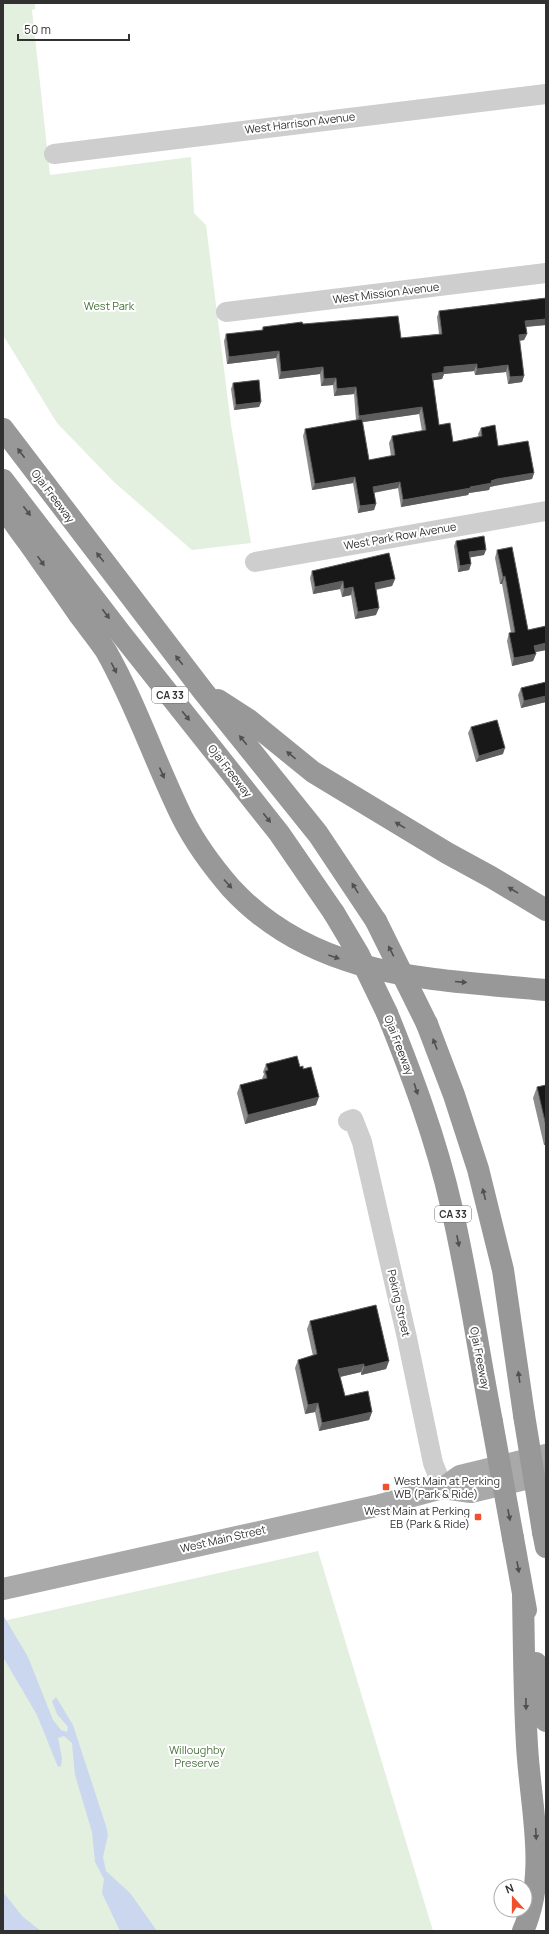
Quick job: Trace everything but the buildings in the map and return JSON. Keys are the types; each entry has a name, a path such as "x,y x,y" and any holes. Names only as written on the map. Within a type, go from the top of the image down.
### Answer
{"highway":[{"name":"Ojai Freeway","path":"3,429 203,691 318,834 376,921 427,1024 454,1095 478,1168 502,1263 524,1415 545,1539"},
{"name":"Ojai Freeway","path":"3,480 122,635 279,833 334,913 359,956 387,1013 413,1079 437,1153 451,1205 546,1721"},
{"path":"3,506 105,650 125,689 182,816 195,840 214,868 259,915 284,933 308,947 332,957 377,970 432,979 546,990"},
{"path":"203,691 249,720 313,772 446,853 491,877 546,910"},
{"path":"523,1595 527,1745 536,1830 537,1868 529,1918 523,1931"}],"main road":[{"name":"West Main Street","path":"3,1589 360,1509 443,1488 460,1476 546,1455"},
{"name":"West Main Street","path":"443,1488 471,1492 546,1474"}],"street":[{"name":"West Harrison Avenue","path":"54,154 546,94"},
{"name":"West Mission Avenue","path":"226,312 546,273"},
{"name":"West Park Row Avenue","path":"255,562 546,511"},
{"name":"Peking Street","path":"350,1120 362,1142 407,1338 434,1469 443,1488"}],"green space":[{"name":"West Park","path":"3,3 35,3 35,9 32,10 50,175 191,157 194,213 206,225 231,425 251,543 192,550 114,482 57,423 3,335"},
{"name":"Willoughby Preserve","path":"318,1551 433,1931 8,1931 3,1924 3,1621"}],"water":[{"path":"3,1615 28,1657 53,1720 61,1730 67,1732 68,1727 57,1714 52,1701 56,1697 73,1725 106,1826 108,1835 103,1857 106,1871 130,1893 157,1931 120,1931 102,1893 104,1879 95,1862 92,1832 75,1775 72,1743 64,1736 58,1738 62,1758 61,1766 58,1767 37,1715 3,1657"},
{"path":"3,1892 23,1917 41,1931 3,1931"}],"place":[{"name":"West Main at Perking WB (Park & Ride)","path":"386,1487"},
{"name":"West Main at Perking EB (Park & Ride)","path":"478,1517"}]}
